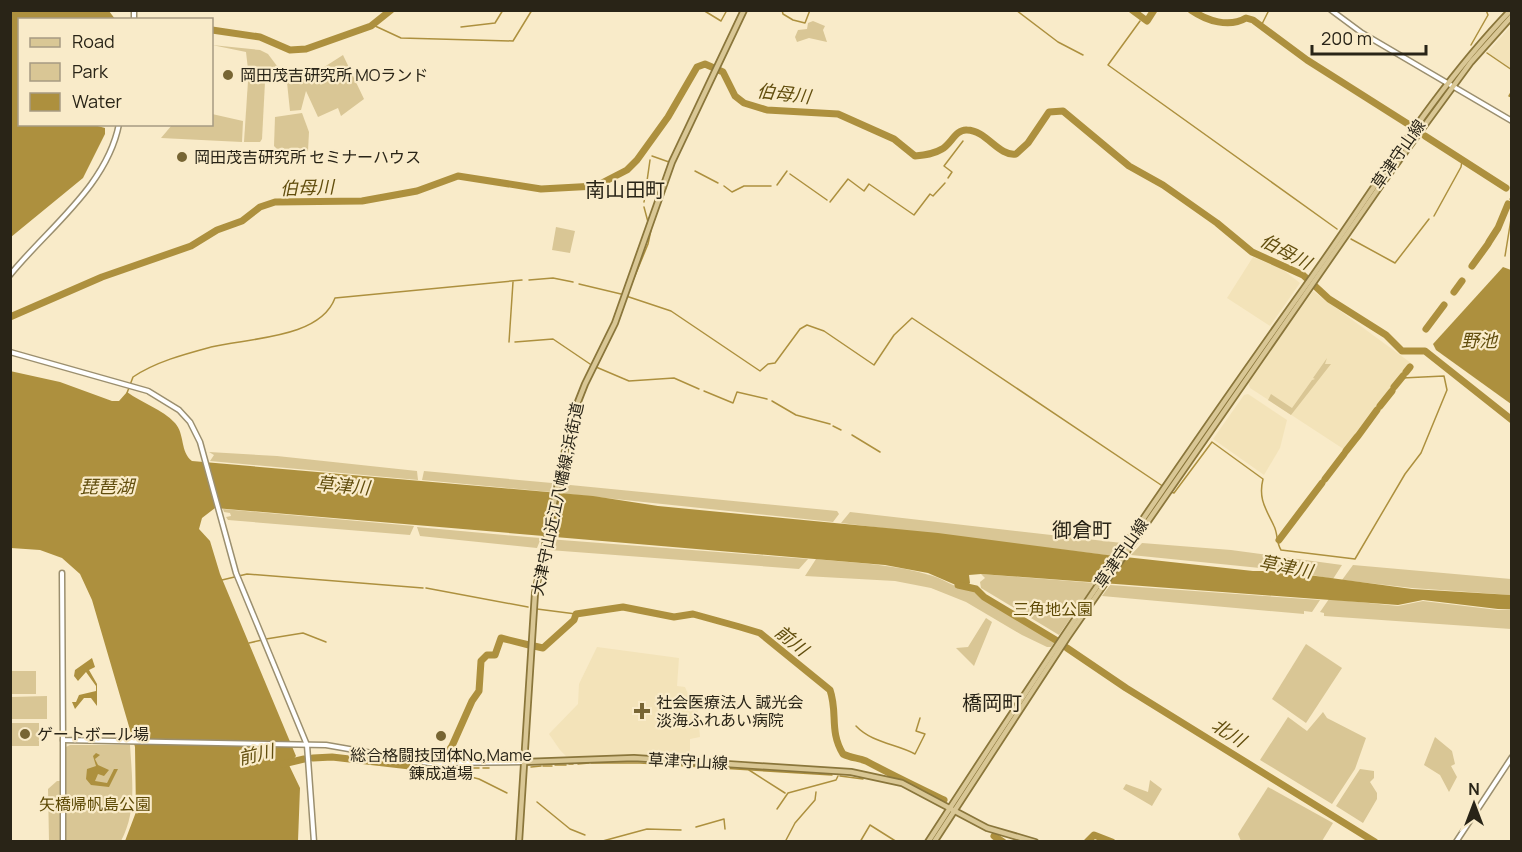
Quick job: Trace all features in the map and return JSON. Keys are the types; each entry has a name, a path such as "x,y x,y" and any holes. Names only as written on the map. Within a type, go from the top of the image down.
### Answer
{"main road":[{"name":"大津守山近江八幡線;浜街道","path":"519,842 535,593 543,546 576,404 615,323 671,165 744,10"},
{"name":"草津守山線","path":"524,762 634,758 845,772 902,783 952,809 1097,590 1448,82 1481,41 1511,10"},
{"name":"草津守山線","path":"1320,268 1454,85 1512,16"},
{"path":"928,842 952,809"},
{"path":"934,842 952,809"},
{"path":"952,809 987,828 1035,842"}],"street":[{"path":"1331,10 1362,33 1512,121"},
{"path":"10,275 98,176 111,153 118,126"},
{"path":"10,352 159,396 179,410 196,432 205,456 238,579 308,745 314,842"},
{"path":"62,573 63,842"},
{"path":"63,741 308,745 435,763 524,762"},
{"path":"1456,842 1512,757"}],"shaded area":[{"path":"1511,26 1511,69 1487,53"},
{"path":"1253,257 1282,269 1300,283 1270,326 1227,298"},
{"path":"1313,291 1411,363 1345,450 1250,388 1248,382"},
{"path":"1248,394 1287,420 1280,448 1264,475 1213,439 1244,395"},
{"path":"597,647 679,658 677,686 685,687 692,703 697,702 700,737 690,739 690,758 566,756 560,750 549,734 578,704 579,684"}],"green space":[{"path":"813,21 825,26 823,30 827,42 809,38 797,42 795,37 798,30 807,29 808,23"},
{"path":"213,45 260,50 268,54 280,70 266,69 264,78 249,78 246,52"},
{"path":"343,55 364,99 341,116 338,108 318,117 306,91 301,110 290,111 286,73 292,80 297,81 301,76 318,71"},
{"path":"248,81 265,82 260,142 244,142"},
{"path":"302,113 309,132 308,151 284,156 274,146 275,117"},
{"path":"213,114 243,121 242,142 161,138 171,126 213,126"},
{"path":"556,227 575,231 570,253 552,250"},
{"path":"1327,358 1325,364 1331,364 1291,415 1268,400 1271,394 1292,408 1315,379 1313,378"},
{"path":"209,452 277,456 417,471 418,480 210,461 214,455"},
{"path":"424,471 552,483 551,492 422,480"},
{"path":"560,484 837,511 839,514 833,522 558,493"},
{"path":"223,509 414,526 410,535 228,520 226,517 231,516 230,513 224,512"},
{"path":"850,512 1122,543 1114,556 841,523"},
{"path":"417,527 541,538 537,548 420,536"},
{"path":"548,539 808,559 799,569 549,550 546,547"},
{"path":"1142,543 1231,550 1342,565 1333,579 1275,568 1273,563 1279,561 1265,560 1270,565 1260,568 1131,555"},
{"path":"816,559 904,569 933,576 952,585 972,589 1054,643 1051,647 1047,647 966,602 931,588 895,581 805,576"},
{"path":"1353,565 1511,579 1511,595 1342,580"},
{"name":"三角地公園","path":"981,574 1095,583 1059,635 981,588 980,582 985,578"},
{"path":"1110,585 1320,600 1312,612 1304,611 1304,614 1102,596"},
{"path":"1329,599 1398,606 1423,601 1498,610 1511,609 1511,629 1324,616 1324,613 1320,612"},
{"path":"986,618 992,622 974,666 956,648 968,647"},
{"path":"1306,644 1342,668 1306,723 1272,699"},
{"path":"10,671 36,671 36,694 11,694"},
{"path":"47,696 47,719 11,719 11,697"},
{"path":"1323,712 1327,718 1366,738 1355,769 1332,804 1260,760 1288,717 1307,731"},
{"name":"ゲートボール場","path":"11,723 39,723 39,746 11,746"},
{"path":"1435,737 1452,751 1455,764 1451,766 1457,777 1449,792 1440,775 1424,765"},
{"name":"矢橋帰帆島公園","path":"70,745 130,745 131,806 121,841 49,841 48,789 57,781 66,781 66,747"},
{"path":"1360,769 1374,771 1374,778 1370,782 1377,793 1377,799 1363,823 1336,806"},
{"path":"1150,780 1162,789 1152,806 1123,789 1126,784 1148,792"},
{"path":"1268,787 1333,823 1322,841 1241,841 1238,834"}],"water":[{"path":"11,10 109,11 114,18 18,18 18,126 98,126 105,128 105,134 83,178 11,237"},
{"name":"野池","path":"1503,267 1511,270 1511,404 1436,350 1433,344"},
{"name":"琵琶湖","path":"10,371 60,382 112,401 119,401 127,392 175,423 186,453 192,461 593,496 658,506 938,533 1253,571 1279,571 1412,589 1511,595 1511,609 1423,600 1398,605 981,574 969,575 970,583 965,589 928,573 885,565 215,508 202,518 199,529 210,541 220,574 296,756 289,765 300,788 298,841 125,841 136,812 135,747 92,600 80,574 62,558 40,550 11,548"},
{"path":"92,658 95,667 89,670 97,684 97,706 91,698 84,698 75,709 72,702 76,702 79,695 96,691 96,686 86,672 78,681 74,676 75,670"},
{"path":"96,753 100,755 95,759 98,765 109,770 104,776 98,774 95,781 107,783 114,769 118,769 109,787 91,785 86,779 87,769 96,766 93,756"}],"waterway":[{"path":"213,30 260,37 290,50 306,49 371,26 391,10"},
{"path":"461,27 495,23 503,10"},
{"path":"373,25 401,38 513,41 532,10"},
{"path":"703,10 721,21 727,10"},
{"path":"782,10 783,14 793,20 805,23 810,10"},
{"path":"1016,10 1058,42 1083,55"},
{"path":"1132,10 1147,21 1154,10"},
{"path":"1191,10 1218,22 1232,23 1246,18 1253,20 1307,60 1408,124"},
{"path":"1261,26 1269,10"},
{"path":"1471,45 1488,15 1486,10"},
{"path":"1140,21 1108,65 1337,229"},
{"path":"1487,53 1512,70"},
{"name":"伯母川","path":"10,317 102,277 191,246 217,230 242,221 260,207 275,202 362,201 417,191 458,176 541,189 596,186 627,170 637,160 668,117 697,67 705,64 723,72 735,96 744,103 767,110 838,114 894,139 915,156 939,151 963,130 974,131 1004,152 1016,154 1028,143 1049,112 1063,111 1129,166 1163,185 1217,223 1252,252 1303,275 1329,299 1386,335 1402,351 1425,351 1512,420"},
{"path":"1512,91 1509,96 1512,97"},
{"path":"1425,136 1506,188"},
{"path":"948,178 952,172 944,166 963,141"},
{"path":"652,156 669,162"},
{"path":"644,202 650,160"},
{"path":"1434,216 1461,167 1462,161"},
{"path":"695,171 718,183"},
{"path":"777,185 787,171"},
{"path":"790,174 827,200"},
{"path":"830,202 848,179 864,191 869,184 914,215 930,194 933,196 945,183"},
{"path":"724,186 732,192 744,186 771,186"},
{"path":"1489,242 1508,204"},
{"path":"644,207 648,222"},
{"path":"1505,256 1512,213"},
{"path":"1351,239 1395,263 1429,219"},
{"path":"627,295 648,244 651,230"},
{"path":"1472,266 1488,244"},
{"path":"529,280 553,278 573,282"},
{"path":"127,393 133,377 151,367 211,347 281,335 299,329 314,322 327,312 335,298 522,280"},
{"path":"1454,292 1462,281"},
{"path":"509,342 513,282"},
{"path":"579,284 621,294"},
{"path":"626,296 671,311 760,371 768,364 775,363 800,329 807,325 824,331 874,365 894,335 912,318 1164,487"},
{"path":"1426,329 1444,305"},
{"path":"515,342 553,339 590,364"},
{"path":"596,367 629,381 674,378 699,389"},
{"path":"1406,372 1410,367"},
{"path":"1394,387 1403,376"},
{"name":"草津川","path":"1171,492 1174,493 1212,442 1263,479 1262,498 1281,550 1355,559 1405,474 1421,453 1447,390 1444,376 1402,378"},
{"path":"704,391 733,403 737,392 767,399"},
{"path":"1380,406 1392,391"},
{"path":"772,401 796,415 830,424"},
{"path":"1358,436 1377,410"},
{"path":"833,426 841,430"},
{"path":"852,435 880,452"},
{"path":"1346,451 1357,437"},
{"path":"1325,479 1344,454"},
{"path":"1279,540 1322,483"},
{"name":"草津川","path":"1271,578 1272,560"},
{"path":"222,580 247,574 423,588"},
{"name":"北川","path":"958,585 976,589 984,597 1064,645"},
{"path":"426,588 528,607"},
{"name":"前川","path":"534,646 543,648 574,620 576,614 623,607 674,617 693,614 760,633 830,690 836,738 843,754 866,761 944,800"},
{"path":"537,609 576,614"},
{"path":"266,639 303,633 326,642"},
{"name":"前川","path":"442,760 452,746 472,701 479,691 481,661 487,655 495,655 501,638 529,645"},
{"path":"249,643 262,640"},
{"name":"北川","path":"1067,648 1126,688 1375,842"},
{"path":"856,726 877,740 915,754 925,734 916,731 920,718"},
{"name":"前川","path":"313,758 332,757 427,768"},
{"name":"前川","path":"283,764 304,759"},
{"path":"578,764 589,763"},
{"path":"591,763 640,763 832,775"},
{"path":"555,765 566,765"},
{"path":"531,767 541,766"},
{"path":"543,766 552,766"},
{"path":"437,767 458,768"},
{"name":"前川","path":"432,768 437,767"},
{"path":"436,768 479,779 507,793"},
{"path":"461,768 479,768"},
{"path":"483,768 489,768"},
{"path":"749,770 785,793"},
{"path":"777,809 788,793 836,780 838,776"},
{"path":"840,776 863,779"},
{"name":"前川","path":"889,777 894,777"},
{"path":"785,842 795,823 815,800 816,792"},
{"path":"537,802 570,829 585,835"},
{"path":"696,827 724,819 725,829"},
{"path":"860,842 870,825 897,842"},
{"path":"599,842 647,829 681,830"},
{"name":"前川","path":"1087,842 1094,835 1112,842"},
{"name":"前川","path":"994,836 1003,842"}],"place":[{"name":"岡田茂吉研究所 MOランド","path":"228,75"},
{"name":"岡田茂吉研究所 セミナーハウス","path":"182,157"},
{"name":"社会医療法人 誠光会 淡海ふれあい病院","path":"642,711"},
{"name":"ゲートボール場","path":"25,734"},
{"name":"総合格闘技団体No,Mame 錬成道場","path":"441,736"}],"district":[{"name":"南山田町","path":"625,189"},
{"name":"御倉町","path":"1082,529"},
{"name":"橋岡町","path":"992,702"}]}
